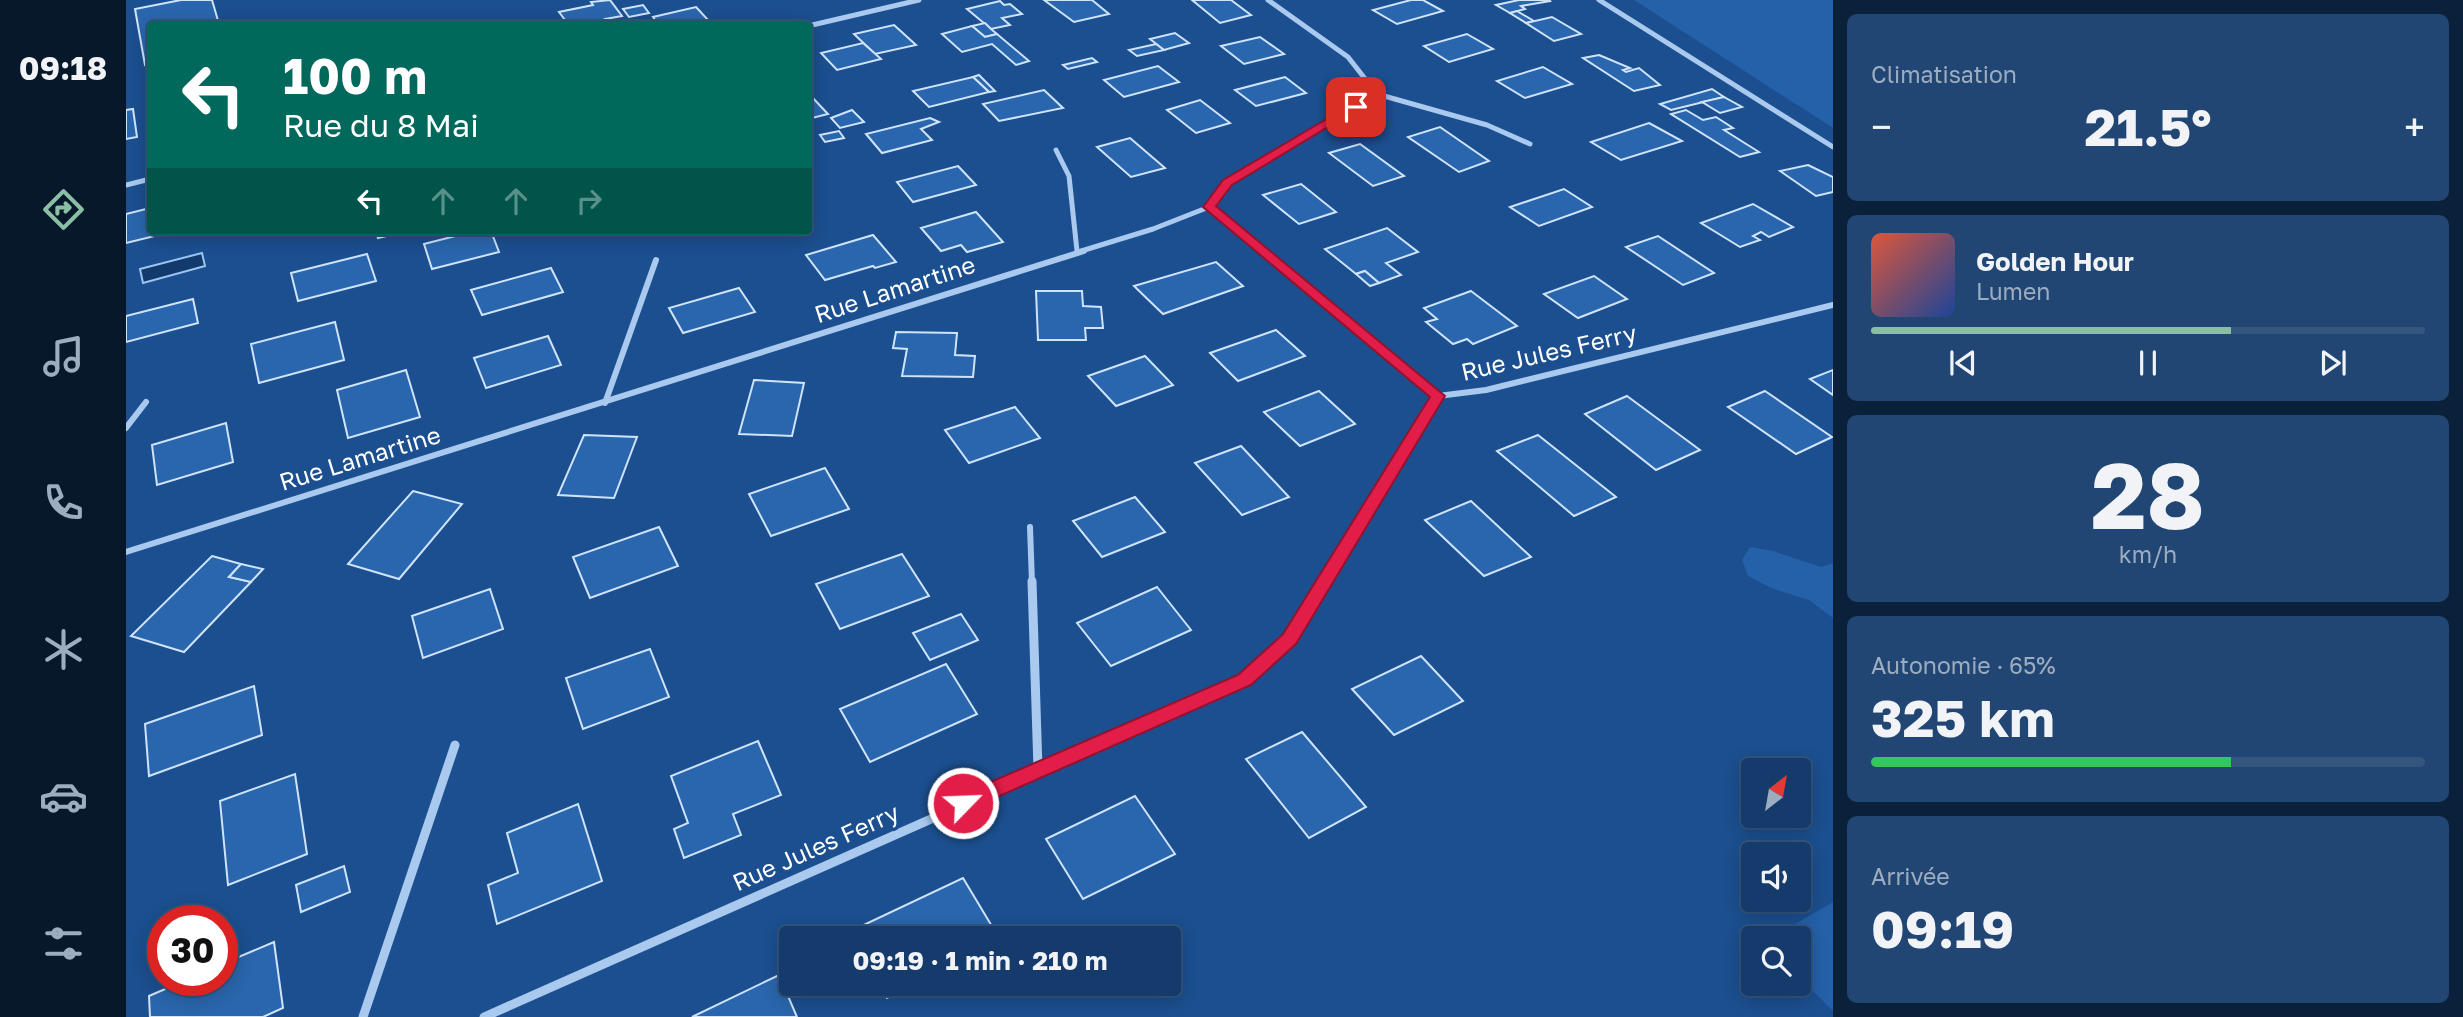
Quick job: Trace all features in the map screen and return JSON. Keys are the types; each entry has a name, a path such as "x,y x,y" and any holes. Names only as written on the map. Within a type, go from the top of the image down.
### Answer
{"street":[{"path":"812,25 919,0"},
{"path":"1268,0 1348,57 1377,94 1487,125 1530,144"},
{"path":"1599,0 1833,147"},
{"name":"Rue Lamartine","path":"126,552 1153,229 1209,207 1227,183 1377,94"},
{"path":"1056,150 1069,176 1077,251"},
{"path":"126,185 147,180"},
{"path":"1209,207 1437,396"},
{"path":"605,403 656,260"},
{"name":"Rue Jules Ferry","path":"484,1017 1038,769 1245,680 1290,639 1437,396 1486,390 1833,305"},
{"path":"126,428 146,402"},
{"path":"1030,527 1038,769"},
{"path":"363,1017 455,745"}],"shaded area":[{"path":"1634,0 1833,0 1833,128"},
{"path":"202,253 205,266 143,283 140,269"},
{"path":"1750,547 1773,551 1821,567 1833,563 1833,618 1809,600 1771,588 1748,576 1742,560"},
{"path":"1833,902 1833,1011 1811,989 1811,926 1792,926"}],"building":[{"path":"181,0 212,0 218,21 147,21 145,65 135,9"},
{"path":"610,0 622,16 605,19 606,21 566,21 559,12 593,5 591,2"},
{"path":"1044,0 1092,0 1109,14 1074,22"},
{"path":"1192,0 1231,0 1251,15 1220,23"},
{"path":"1411,0 1423,0 1443,11 1397,24 1373,10"},
{"path":"1519,0 1550,1 1521,6 1525,9 1510,13 1496,5"},
{"path":"1000,1 1004,5 1010,4 1022,14 1002,18 1010,25 991,29 967,9"},
{"path":"643,5 649,13 629,17 623,9"},
{"path":"696,7 709,21 656,21 653,17"},
{"path":"1517,11 1534,21 1526,23 1510,13"},
{"path":"1552,17 1581,34 1554,41 1526,23"},
{"path":"985,23 997,34 985,37 972,26"},
{"path":"894,25 916,45 875,54 854,34"},
{"path":"972,26 985,37 997,34 1029,61 1016,65 992,44 962,52 942,34"},
{"path":"1175,33 1189,43 1164,50 1150,39"},
{"path":"1467,34 1493,49 1449,62 1424,46"},
{"path":"1260,37 1284,54 1244,64 1221,46"},
{"path":"863,43 881,59 837,70 821,53"},
{"path":"1156,44 1164,50 1137,56 1129,50"},
{"path":"1599,55 1630,68 1623,70 1626,72 1639,68 1660,85 1634,91 1583,58"},
{"path":"1092,58 1097,62 1068,69 1063,65"},
{"path":"1158,66 1179,82 1124,97 1104,80"},
{"path":"1543,67 1572,84 1525,98 1497,81"},
{"path":"979,75 995,91 989,92 973,77"},
{"path":"973,77 989,92 929,107 913,91"},
{"path":"1285,77 1306,93 1256,106 1235,90"},
{"path":"1712,89 1724,97 1671,110 1660,104"},
{"path":"1044,90 1063,108 999,121 983,104"},
{"path":"812,97 828,114 812,118"},
{"path":"1724,97 1742,107 1720,113 1702,102"},
{"path":"1200,100 1230,123 1196,133 1167,110"},
{"path":"133,109 137,137 126,139 126,110"},
{"path":"852,110 864,122 840,128 831,118"},
{"path":"1686,110 1703,120 1716,117 1733,128 1724,130 1759,152 1740,157 1671,114"},
{"path":"930,118 939,122 921,129 932,140 882,153 866,134"},
{"path":"1649,123 1682,141 1621,160 1591,142"},
{"path":"1440,127 1489,161 1459,172 1408,137"},
{"path":"839,131 844,138 825,142 820,135"},
{"path":"1130,138 1165,168 1131,177 1097,147"},
{"path":"1360,144 1404,176 1373,186 1329,153"},
{"path":"1808,165 1833,177 1833,192 1816,196 1780,171"},
{"path":"958,166 976,185 913,202 897,182"},
{"path":"1301,184 1336,212 1299,224 1263,195"},
{"path":"1564,189 1592,207 1539,226 1510,207"},
{"path":"1753,204 1793,227 1769,237 1761,232 1753,236 1760,240 1740,247 1701,223"},
{"path":"147,209 147,235 159,235 126,243 126,214"},
{"path":"976,212 1003,242 967,252 961,245 941,251 921,228"},
{"path":"1387,228 1418,252 1386,263 1401,275 1379,283 1365,271 1356,274 1325,249"},
{"path":"459,235 493,235 499,252 432,269 424,244"},
{"path":"873,235 896,262 825,280 806,255"},
{"path":"1658,236 1714,273 1683,285 1626,247"},
{"path":"367,254 376,281 298,301 291,273"},
{"path":"1216,262 1243,286 1163,314 1134,286"},
{"path":"551,268 563,292 482,315 471,290"},
{"path":"1365,271 1379,283 1370,286 1356,274"},
{"path":"1594,276 1627,299 1578,318 1544,294"},
{"path":"739,288 755,312 683,333 669,308"},
{"path":"1036,291 1082,291 1083,306 1101,307 1103,328 1085,328 1086,340 1038,340"},
{"path":"1471,291 1517,326 1473,344 1467,339 1453,344 1426,322 1437,319 1424,308"},
{"path":"193,299 198,323 126,342 126,316"},
{"path":"335,322 344,360 259,383 251,344"},
{"path":"1276,330 1305,356 1238,381 1210,353"},
{"path":"896,332 957,333 955,355 975,356 973,377 902,376 907,349 893,348"},
{"path":"548,336 561,365 486,388 474,358"},
{"path":"1145,356 1173,385 1116,406 1088,376"},
{"path":"406,370 420,417 348,438 337,390"},
{"path":"1833,370 1833,395 1810,379"},
{"path":"754,380 804,383 792,436 739,434"},
{"path":"1319,391 1355,424 1300,446 1264,412"},
{"path":"1765,391 1832,437 1796,454 1728,407"},
{"path":"1627,396 1700,450 1656,470 1585,414"},
{"path":"1015,407 1040,438 969,463 945,430"},
{"path":"226,423 233,462 157,485 152,445"},
{"path":"584,435 637,437 614,498 558,495"},
{"path":"1538,435 1616,497 1574,516 1497,451"},
{"path":"1241,446 1289,497 1242,515 1195,463"},
{"path":"825,468 849,509 771,536 749,494"},
{"path":"413,491 462,504 399,579 348,564"},
{"path":"1135,497 1165,532 1102,557 1073,521"},
{"path":"1471,501 1531,557 1484,576 1425,520"},
{"path":"659,527 678,566 590,598 573,557"},
{"path":"902,554 929,596 840,629 816,584"},
{"path":"212,556 241,564 229,577 251,582 184,652 131,636"},
{"path":"241,564 263,569 251,582 229,577"},
{"path":"1157,587 1191,630 1111,666 1077,623"},
{"path":"490,589 503,629 423,658 412,616"},
{"path":"961,614 978,640 930,660 913,633"},
{"path":"650,649 669,697 583,729 566,678"},
{"path":"1421,656 1463,701 1394,735 1352,689"},
{"path":"946,664 977,714 870,762 840,709"},
{"path":"254,686 262,735 149,776 145,724"},
{"path":"1302,732 1366,807 1309,838 1246,759"},
{"path":"758,741 781,795 733,814 741,835 684,858 674,829 688,823 671,776"},
{"path":"295,774 307,854 228,885 220,801"},
{"path":"1135,796 1175,854 1083,899 1046,839"},
{"path":"578,804 602,881 497,924 488,885 518,873 507,833"},
{"path":"344,866 350,892 301,912 296,885"},
{"path":"963,878 992,926 861,926"},
{"path":"274,942 283,1008 263,1017 150,1017 149,996 238,996 238,957"},
{"path":"779,975 779,996 788,996 797,1017 692,1017"}],"route":[{"path":"963,803 1245,680 1290,639 1437,396 1209,207 1227,183 1356,107"}]}
